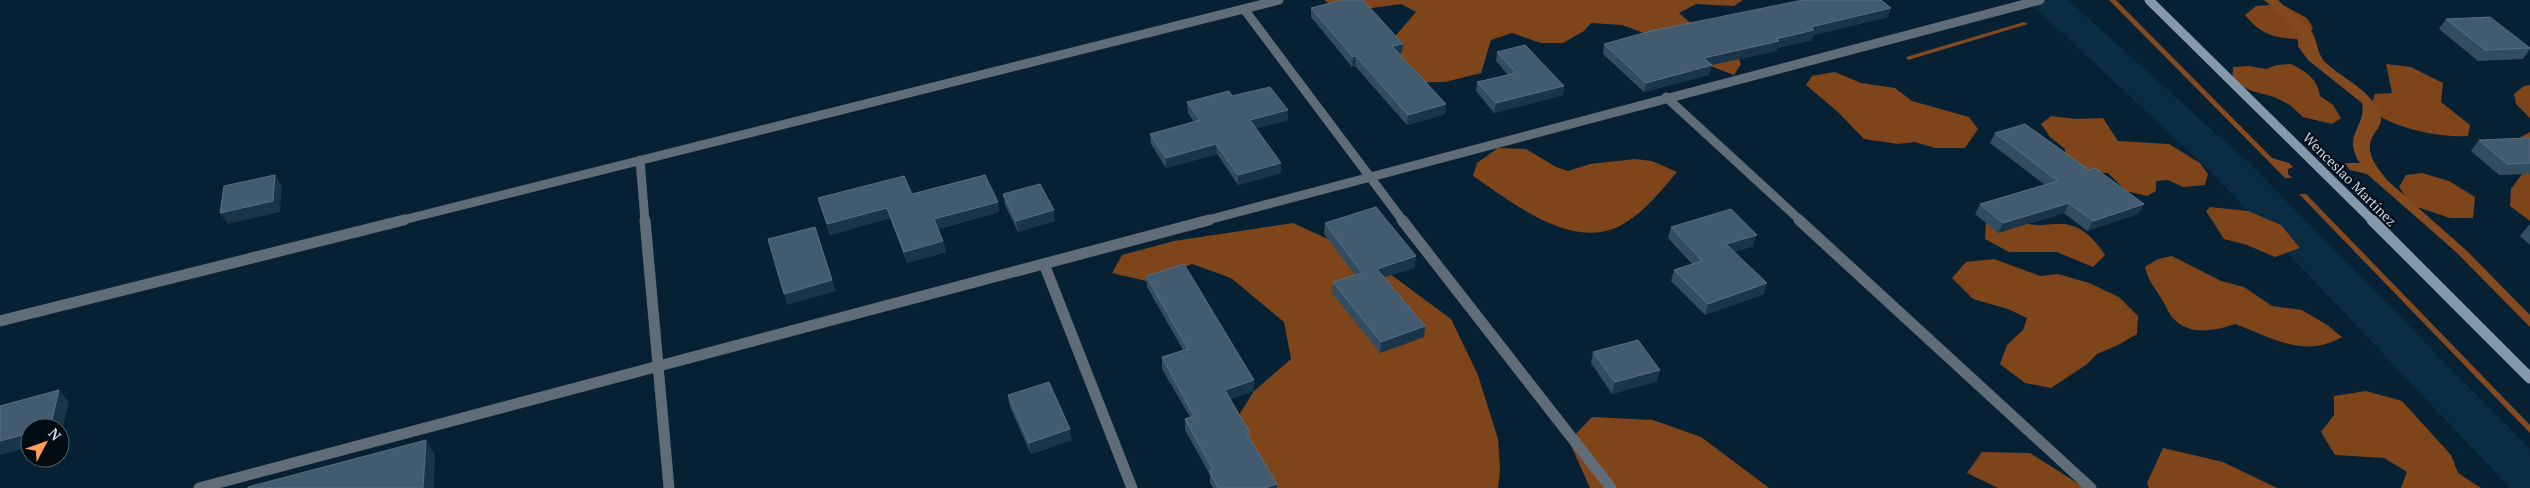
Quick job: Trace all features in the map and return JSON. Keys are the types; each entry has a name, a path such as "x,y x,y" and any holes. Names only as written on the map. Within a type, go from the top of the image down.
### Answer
{"main road":[{"name":"Wenceslao Martínez","path":"2149,0 2217,65 2530,378"}],"street":[{"path":"0,321 1279,0"},
{"path":"199,488 224,485 1666,97 2040,0"},
{"path":"1244,9 1370,178 1611,488"},
{"path":"1666,97 2091,488"},
{"path":"640,160 669,488"},
{"path":"1044,264 1132,488"}],"shaded area":[{"path":"1324,0 1743,0 1734,6 1696,4 1679,13 1701,32 1735,50 1741,64 1734,75 1673,52 1649,35 1622,25 1591,23 1584,31 1563,43 1541,43 1512,33 1491,40 1481,73 1445,82 1391,83 1378,56 1416,12 1401,4 1343,12"},
{"path":"2027,0 2068,0 2252,166 2530,449 2530,488 2510,488 2212,173"},
{"path":"2109,0 2116,0 2272,158 2289,163 2293,167 2288,169 2288,174 2292,178 2285,178"},
{"path":"2264,0 2278,0 2302,20 2312,32 2323,60 2360,88 2376,106 2380,112 2381,122 2372,139 2370,149 2372,159 2378,168 2387,180 2468,252 2530,315 2530,327 2456,252 2367,174 2350,170 2344,163 2360,163 2353,145 2363,112 2362,103 2308,60 2298,46 2296,32 2292,26"},
{"path":"2281,4 2307,18 2313,28 2304,40 2271,35 2258,28 2245,15 2256,6"},
{"path":"2024,22 2028,24 1908,60 1906,57"},
{"path":"2291,64 2314,80 2320,96 2333,105 2341,118 2332,124 2303,117 2290,105 2274,97 2252,91 2232,82 2233,67 2249,66 2266,69 2277,65"},
{"path":"2386,64 2411,67 2443,83 2441,102 2470,125 2468,136 2444,135 2416,130 2390,122 2370,109 2375,94 2392,93"},
{"path":"1835,72 1861,83 1895,88 1912,101 1969,117 1978,129 1965,148 1935,148 1915,142 1898,144 1864,139 1839,113 1806,85 1812,76"},
{"path":"2530,85 2530,118 2516,104 2514,94 2524,86"},
{"path":"2051,116 2076,119 2103,118 2118,141 2169,144 2200,163 2208,174 2205,185 2183,187 2168,180 2156,181 2156,191 2147,196 2126,191 2108,173 2084,172 2065,155 2065,149 2050,137 2041,124"},
{"path":"2530,132 2530,221 2510,206 2511,189 2525,170 2510,143"},
{"path":"1498,148 1526,149 1556,167 1568,171 1590,164 1635,159 1652,161 1677,172 1659,193 1633,218 1606,231 1585,233 1565,229 1545,221 1526,211 1473,176 1477,163"},
{"path":"2422,173 2449,181 2475,197 2473,218 2450,218 2411,205 2399,187 2406,175"},
{"path":"2299,194 2306,194 2530,425 2530,433"},
{"path":"2210,207 2248,211 2281,225 2300,248 2275,257 2247,245 2224,239 2206,211"},
{"path":"2017,220 2036,225 2063,224 2076,227 2093,239 2105,255 2093,267 2057,252 2009,252 1985,239 1986,223"},
{"path":"1293,223 1367,257 1451,319 1478,375 1498,439 1500,471 1498,488 1264,488 1225,437 1254,391 1291,359 1284,322 1231,278 1192,264 1146,281 1112,273 1122,255 1174,241"},
{"path":"2172,256 2221,281 2244,287 2272,306 2302,310 2327,325 2342,337 2328,343 2301,346 2276,340 2235,324 2205,330 2189,329 2182,326 2169,313 2150,280 2145,267 2158,259"},
{"path":"1994,259 2040,276 2058,274 2089,283 2119,297 2138,316 2137,334 2097,354 2086,365 2051,388 2025,383 2000,364 2007,345 2023,330 2027,318 2008,309 1973,299 1952,278 1966,262"},
{"path":"2366,391 2402,401 2451,455 2458,473 2481,488 2401,488 2407,472 2384,458 2335,455 2321,432 2334,415 2334,396"},
{"path":"1592,417 1653,420 1701,437 1769,488 1590,488 1569,441"},
{"path":"2163,448 2223,462 2277,488 2149,488 2147,483"},
{"path":"1982,452 2030,453 2085,488 1998,488 1967,473"}],"building":[{"path":"1342,0 1363,0 1403,44 1392,46 1446,104 1408,115 1356,56 1353,57 1311,8"},
{"path":"1803,0 1881,0 1891,8 1811,27 1814,30 1776,39 1779,41 1704,58 1712,65 1646,83 1604,44 1651,31"},
{"path":"2490,17 2530,48 2485,50 2446,19"},
{"path":"1525,45 1564,86 1496,103 1477,82 1516,73 1497,52"},
{"path":"1270,87 1288,110 1250,120 1281,163 1238,175 1216,144 1166,158 1150,134 1200,120 1187,102 1229,91 1232,96"},
{"path":"2025,124 2089,170 2095,168 2144,204 2093,221 2069,203 2003,223 1980,204 2058,181 1995,133"},
{"path":"2530,139 2530,163 2507,164 2479,140"},
{"path":"275,175 273,201 220,213 224,186"},
{"path":"985,175 998,202 934,219 943,241 904,252 887,208 827,224 818,198 904,176 912,194"},
{"path":"1040,184 1054,210 1016,221 1003,194"},
{"path":"1376,207 1416,256 1377,269 1425,326 1381,342 1333,282 1362,273 1325,223"},
{"path":"1731,209 1757,235 1726,244 1767,283 1708,304 1674,270 1702,261 1671,227"},
{"path":"815,227 832,280 784,294 768,239"},
{"path":"1184,264 1254,380 1225,390 1250,433 1247,434 1277,484 1265,488 1218,488 1209,471 1213,470 1185,419 1194,416 1162,357 1188,349 1146,276"},
{"path":"1638,340 1660,370 1615,382 1593,352"},
{"path":"1049,382 1070,429 1029,443 1008,395"},
{"path":"59,390 52,418 20,418 20,436 0,441 0,406"},
{"path":"426,440 423,488 248,488 248,487"}]}
